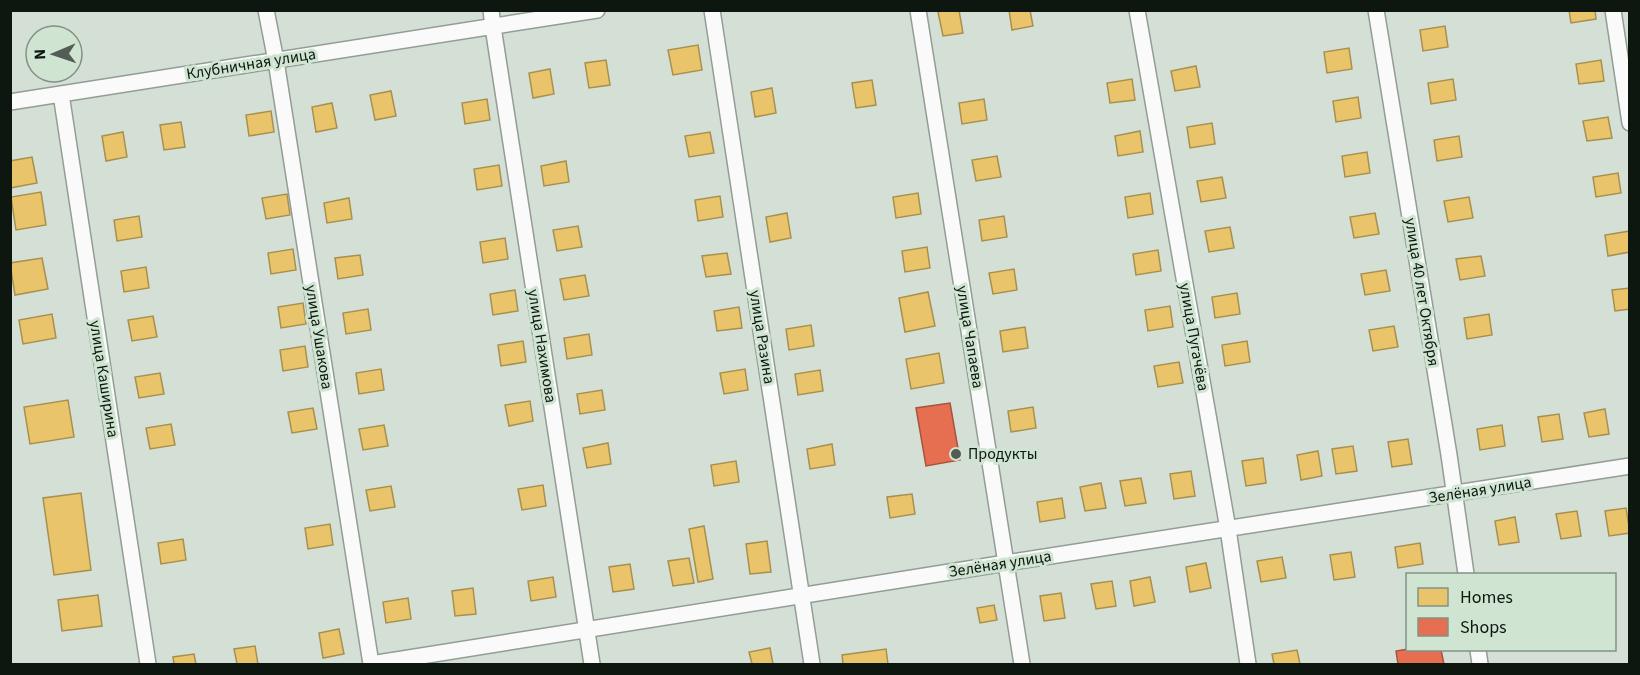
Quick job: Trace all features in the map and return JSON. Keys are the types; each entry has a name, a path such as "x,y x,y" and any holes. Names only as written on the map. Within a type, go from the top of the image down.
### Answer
{"street":[{"name":"улица Ушакова","path":"267,10 371,664"},
{"path":"491,10 493,27"},
{"name":"Клубничная улица","path":"10,102 597,10"},
{"name":"улица Разина","path":"712,10 812,664"},
{"name":"улица Чапаева","path":"918,10 1022,664"},
{"name":"улица Пугачёва","path":"1137,10 1228,529 1248,664"},
{"name":"улица 40 лет Октября","path":"1376,10 1466,573"},
{"path":"1613,10 1629,123"},
{"name":"улица Нахимова","path":"493,27 592,664"},
{"name":"улица Каширина","path":"61,94 148,664"},
{"name":"Зелёная улица","path":"371,664 802,597 1006,562 1629,466"}],"building: Homes":[{"path":"959,10 963,33 943,36 938,12"},
{"path":"1009,10 1030,10 1033,26 1012,30"},
{"path":"1569,10 1595,10 1596,19 1571,23"},
{"path":"1445,26 1448,47 1423,51 1420,30"},
{"path":"698,45 702,70 673,75 668,50"},
{"path":"1349,48 1352,69 1327,73 1324,52"},
{"path":"606,60 610,85 589,88 585,63"},
{"path":"1601,60 1604,81 1579,84 1576,64"},
{"path":"1196,66 1200,87 1175,91 1171,71"},
{"path":"550,69 554,94 533,98 529,73"},
{"path":"1132,79 1135,100 1110,103 1107,83"},
{"path":"1453,79 1456,100 1431,104 1428,83"},
{"path":"872,80 876,105 856,108 852,83"},
{"path":"772,88 776,113 755,117 751,92"},
{"path":"391,91 396,116 375,120 370,95"},
{"path":"1358,97 1361,118 1336,122 1333,101"},
{"path":"487,99 490,120 465,124 462,103"},
{"path":"984,99 987,120 962,124 959,103"},
{"path":"332,103 337,128 316,132 312,107"},
{"path":"271,111 274,132 249,136 246,115"},
{"path":"1608,117 1612,138 1587,141 1583,121"},
{"path":"181,122 185,147 164,150 160,125"},
{"path":"1212,123 1215,144 1190,148 1187,127"},
{"path":"1140,131 1143,152 1118,156 1115,136"},
{"path":"123,132 127,157 106,161 102,136"},
{"path":"710,132 714,153 689,157 685,136"},
{"path":"1459,136 1462,157 1437,161 1434,140"},
{"path":"1367,152 1370,173 1345,177 1342,156"},
{"path":"997,156 1001,177 976,181 972,160"},
{"path":"32,157 37,183 10,188 10,161"},
{"path":"566,161 569,182 544,186 541,166"},
{"path":"499,165 502,186 477,190 474,169"},
{"path":"1618,173 1621,193 1596,197 1593,177"},
{"path":"1222,177 1226,198 1201,202 1197,181"},
{"path":"41,192 46,225 16,230 11,197"},
{"path":"918,193 921,214 896,218 893,197"},
{"path":"1150,193 1153,214 1128,218 1125,197"},
{"path":"287,194 290,215 266,219 262,198"},
{"path":"720,196 723,217 698,221 695,200"},
{"path":"1469,197 1473,218 1448,222 1444,201"},
{"path":"349,198 352,219 327,223 324,203"},
{"path":"787,213 791,238 770,242 766,217"},
{"path":"1375,213 1379,234 1354,238 1350,217"},
{"path":"139,216 142,237 117,241 114,220"},
{"path":"1004,216 1007,237 982,241 979,220"},
{"path":"578,226 582,247 557,251 553,230"},
{"path":"1230,227 1234,248 1209,252 1205,231"},
{"path":"1630,231 1630,252 1608,256 1605,235"},
{"path":"505,238 508,259 483,263 480,242"},
{"path":"927,247 930,268 905,272 902,251"},
{"path":"293,249 296,270 271,274 268,253"},
{"path":"1158,250 1161,271 1136,275 1133,254"},
{"path":"727,253 731,274 706,277 702,256"},
{"path":"360,255 363,275 338,279 335,258"},
{"path":"1481,256 1485,276 1460,280 1456,259"},
{"path":"42,258 48,289 15,295 10,263"},
{"path":"146,267 149,288 124,292 121,271"},
{"path":"1014,269 1017,290 993,294 989,273"},
{"path":"1386,270 1390,291 1365,295 1361,274"},
{"path":"585,275 589,296 564,300 560,279"},
{"path":"1630,288 1630,309 1615,311 1612,290"},
{"path":"515,290 518,311 493,315 490,294"},
{"path":"928,292 935,326 905,332 899,298"},
{"path":"1237,293 1240,314 1215,318 1212,297"},
{"path":"303,303 306,324 281,328 278,307"},
{"path":"1170,306 1173,327 1148,331 1145,310"},
{"path":"739,307 742,328 717,331 714,311"},
{"path":"368,309 371,330 346,334 343,313"},
{"path":"52,314 56,338 23,344 19,320"},
{"path":"1489,314 1492,335 1467,339 1464,318"},
{"path":"153,316 157,337 132,341 128,320"},
{"path":"811,325 814,346 789,350 786,329"},
{"path":"1394,326 1398,347 1373,351 1369,330"},
{"path":"1025,327 1028,348 1003,352 1000,331"},
{"path":"589,334 592,355 567,359 564,338"},
{"path":"523,341 526,362 501,366 498,345"},
{"path":"1247,341 1250,362 1225,366 1222,345"},
{"path":"305,346 308,367 283,371 280,350"},
{"path":"939,353 944,383 911,389 906,359"},
{"path":"1179,362 1183,383 1158,387 1154,366"},
{"path":"381,369 384,390 359,394 356,373"},
{"path":"745,369 748,390 724,394 720,373"},
{"path":"820,370 823,391 798,395 795,374"},
{"path":"160,373 164,394 139,398 135,377"},
{"path":"602,390 605,410 580,414 577,394"},
{"path":"68,400 74,437 30,444 24,407"},
{"path":"530,401 533,421 509,426 505,405"},
{"path":"1033,407 1036,428 1011,432 1008,411"},
{"path":"313,408 317,429 292,433 288,412"},
{"path":"1605,409 1609,434 1589,437 1584,413"},
{"path":"1559,414 1563,439 1542,442 1538,417"},
{"path":"171,424 175,445 150,449 146,428"},
{"path":"384,425 388,446 363,450 359,429"},
{"path":"1502,425 1505,446 1480,450 1477,429"},
{"path":"1408,439 1412,464 1392,467 1388,442"},
{"path":"608,443 611,464 587,468 583,448"},
{"path":"832,444 835,465 810,469 807,449"},
{"path":"1353,446 1357,471 1336,474 1332,449"},
{"path":"1318,451 1322,476 1301,480 1297,455"},
{"path":"1263,458 1266,483 1246,486 1242,461"},
{"path":"736,461 739,482 714,486 711,465"},
{"path":"1191,471 1195,496 1174,499 1170,474"},
{"path":"1141,478 1146,503 1125,506 1120,481"},
{"path":"1101,483 1106,508 1085,511 1080,487"},
{"path":"543,485 546,506 522,510 518,489"},
{"path":"391,486 395,507 370,511 366,490"},
{"path":"81,493 91,570 54,575 43,498"},
{"path":"912,494 915,514 890,518 887,497"},
{"path":"1062,498 1065,518 1040,522 1037,502"},
{"path":"1626,508 1630,533 1609,536 1605,511"},
{"path":"1577,511 1581,536 1561,539 1556,514"},
{"path":"1515,517 1519,542 1499,545 1495,521"},
{"path":"330,524 333,545 308,549 305,528"},
{"path":"704,526 713,579 698,582 689,529"},
{"path":"183,539 186,560 161,564 158,543"},
{"path":"767,541 771,572 750,574 746,544"},
{"path":"1420,543 1423,564 1398,568 1395,547"},
{"path":"1351,552 1355,577 1334,580 1330,555"},
{"path":"1282,557 1286,578 1261,582 1257,561"},
{"path":"689,558 694,583 673,586 668,561"},
{"path":"1206,563 1211,588 1190,592 1186,567"},
{"path":"630,564 634,589 613,592 609,567"},
{"path":"553,577 556,597 531,601 528,581"},
{"path":"1150,577 1155,602 1134,606 1130,581"},
{"path":"1112,581 1116,606 1096,609 1091,584"},
{"path":"473,588 476,614 455,616 452,591"},
{"path":"1061,593 1065,618 1044,621 1040,596"},
{"path":"98,595 102,626 62,631 58,600"},
{"path":"408,598 411,619 386,623 383,602"},
{"path":"994,605 997,620 980,623 977,608"},
{"path":"339,629 344,654 323,658 319,633"},
{"path":"255,646 258,664 237,664 234,649"},
{"path":"770,648 773,664 752,664 749,652"},
{"path":"886,649 888,664 843,664 842,655"},
{"path":"1297,650 1300,664 1274,664 1272,654"},
{"path":"194,654 196,664 174,664 173,657"}],"building: Shops":[{"path":"950,403 960,460 926,466 916,408"},
{"path":"1396,651 1441,651 1444,664 1398,664"}],"place":[{"name":"Продукты","path":"956,454"}]}
